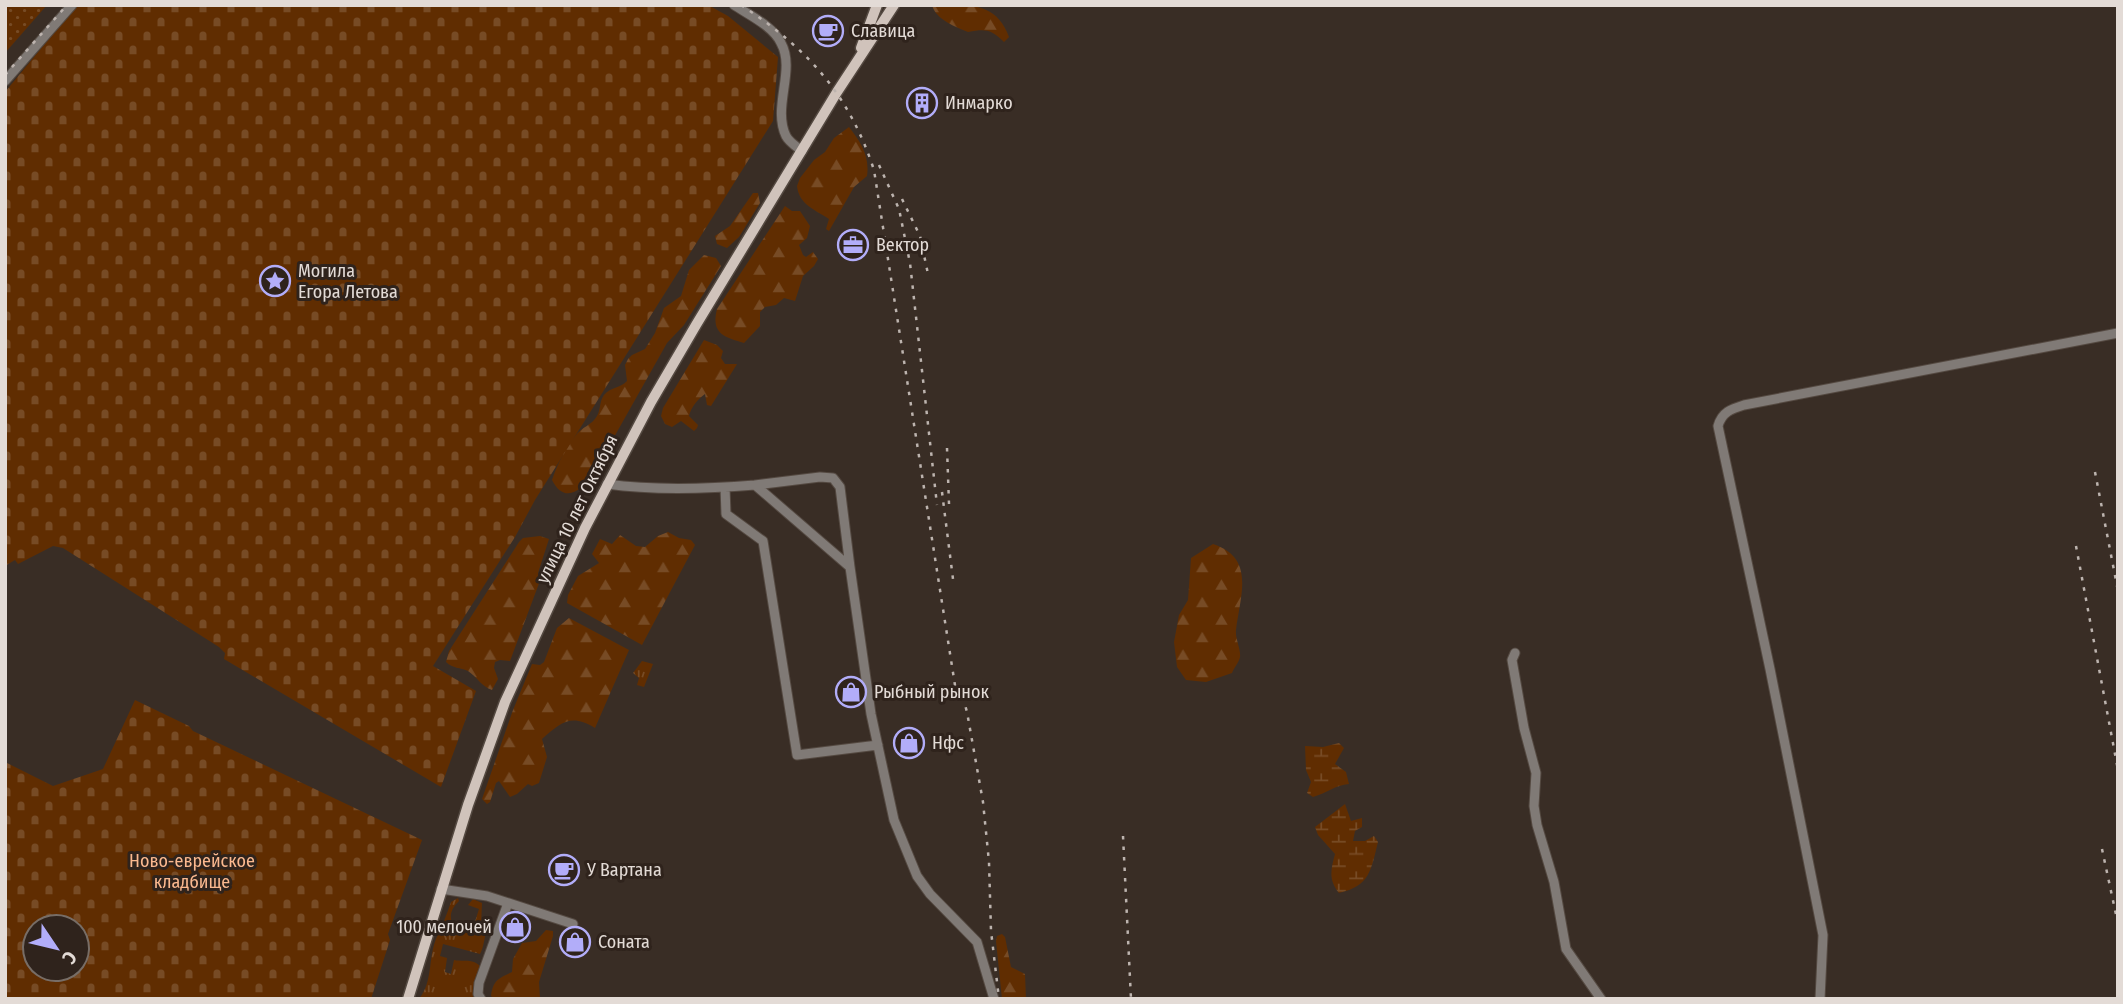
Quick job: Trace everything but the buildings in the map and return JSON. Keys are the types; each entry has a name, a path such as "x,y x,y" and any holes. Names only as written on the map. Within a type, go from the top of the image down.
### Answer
{"main road":[{"name":"улица 10 лет Октября","path":"852,70 877,5"},
{"name":"улица 10 лет Октября","path":"408,998 468,805 505,702 607,484 690,336 894,5"}],"street":[{"path":"5,81 72,5"},
{"path":"734,5 768,29 783,44 785,66 782,113 785,135 802,151"},
{"path":"1820,999 1823,935 1720,437 1718,426 1721,416 1744,405 2118,333"},
{"path":"607,484 636,488 725,487 820,477 833,478 840,487 871,713 894,820 906,853 930,894 977,942 994,999"},
{"path":"755,485 850,567"},
{"path":"725,487 726,514 763,541 797,755 878,745"},
{"path":"1515,653 1512,660 1524,728 1536,773 1534,806 1537,825 1554,882 1566,949 1601,999"},
{"path":"441,889 487,896 573,924"},
{"path":"481,999 478,994 480,983 508,903"}],"green space":[{"path":"5,5 47,5 5,53"},
{"path":"77,5 708,5 728,16 778,57 773,121 433,666 476,691 441,787 224,659 225,653 219,647 63,548 53,546 18,564 15,560 5,566 5,92"},
{"path":"932,5 967,5 988,11 996,16 1009,37 1004,42 987,31 963,30 942,19"},
{"path":"849,127 866,155 867,176 854,187 829,231 826,229 829,219 801,198 797,186 814,160 825,152 834,138"},
{"path":"753,193 758,193 760,203 739,237 727,248 717,244 715,236 730,226"},
{"path":"785,206 792,211 800,211 810,226 807,238 799,245 803,255 806,257 813,252 818,259 803,276 795,301 784,298 776,305 765,307 760,312 760,326 744,343 730,339 717,329 717,309"},
{"path":"704,255 716,258 721,266 684,325 667,343 596,471 578,490 569,493 560,491 552,480 569,445 578,432 595,419 604,395 627,381 625,365 628,359 645,349 655,333 664,308 681,296 689,270"},
{"path":"704,340 717,345 723,351 721,358 725,364 737,364 711,406 707,405 705,394 693,406 689,416 698,425 694,431 681,421 672,427 665,424 661,416 663,408"},
{"path":"668,532 691,540 695,545 642,645 567,603 578,576 599,563 592,554 600,539 612,544 620,535 636,546 645,547 658,536"},
{"path":"540,536 549,539 538,573 541,578 510,661 495,662 498,679 492,690 468,671 446,662 449,651 519,542 523,538"},
{"path":"1213,544 1226,550 1240,568 1242,592 1236,633 1240,657 1232,673 1206,682 1186,680 1177,667 1174,642 1179,615 1188,600 1191,558"},
{"path":"569,618 629,650 595,728 572,721 555,728 542,739 547,757 539,783 532,786 528,784 510,797 499,781 487,804 482,799 532,664 540,665 544,662 557,628"},
{"path":"642,661 653,664 644,687 637,685 639,678 633,673"},
{"name":"Ново-еврейское кладбище","path":"135,700 189,726 193,731 422,840 388,934 390,940 371,999 5,999 5,762 53,786 103,769"},
{"path":"1339,743 1344,748 1335,764 1346,772 1349,784 1313,797 1307,793 1311,782 1306,770 1305,746 1323,747"},
{"path":"1345,804 1351,821 1362,818 1362,827 1355,831 1353,841 1365,841 1374,836 1378,842 1371,869 1363,881 1339,893 1332,879 1335,854 1318,835 1315,827"},
{"path":"458,898 459,901 451,914 452,923 472,931 479,909 468,905 473,899 482,903 481,925 487,929 482,948 480,954 443,944 440,956 447,958 445,972 451,974 454,960 471,961 480,966 473,991 475,999 419,999 428,978 436,939 451,902"},
{"path":"546,930 553,931 553,936 539,982 540,999 495,999 491,996 497,980 512,972 513,959 522,943 536,941"},
{"path":"1002,934 1005,937 1011,967 1025,974 1026,999 1002,999 996,941 997,936"}],"railway":[{"path":"5,75 67,5"},
{"path":"741,5 787,39 823,76 852,118 874,170 957,698"},
{"path":"879,165 899,209 910,263 937,505"},
{"path":"902,199 920,236 928,274"},
{"path":"947,448 949,504"},
{"path":"2095,472 2118,591"},
{"path":"942,492 953,579"},
{"path":"2076,546 2118,770"},
{"path":"960,687 983,802 989,862 991,931 999,999"},
{"path":"1123,836 1131,999"},
{"path":"2102,849 2118,924"}],"place":[{"name":"Славица","path":"828,31"},
{"name":"Инмарко","path":"922,103"},
{"name":"Вектор","path":"853,245"},
{"name":"Могила Егора Летова","path":"275,281"},
{"name":"Рыбный рынок","path":"851,692"},
{"name":"Нфс","path":"909,743"},
{"name":"У Вартана","path":"564,870"},
{"name":"100 мелочей","path":"515,927"},
{"name":"Соната","path":"575,942"}]}
